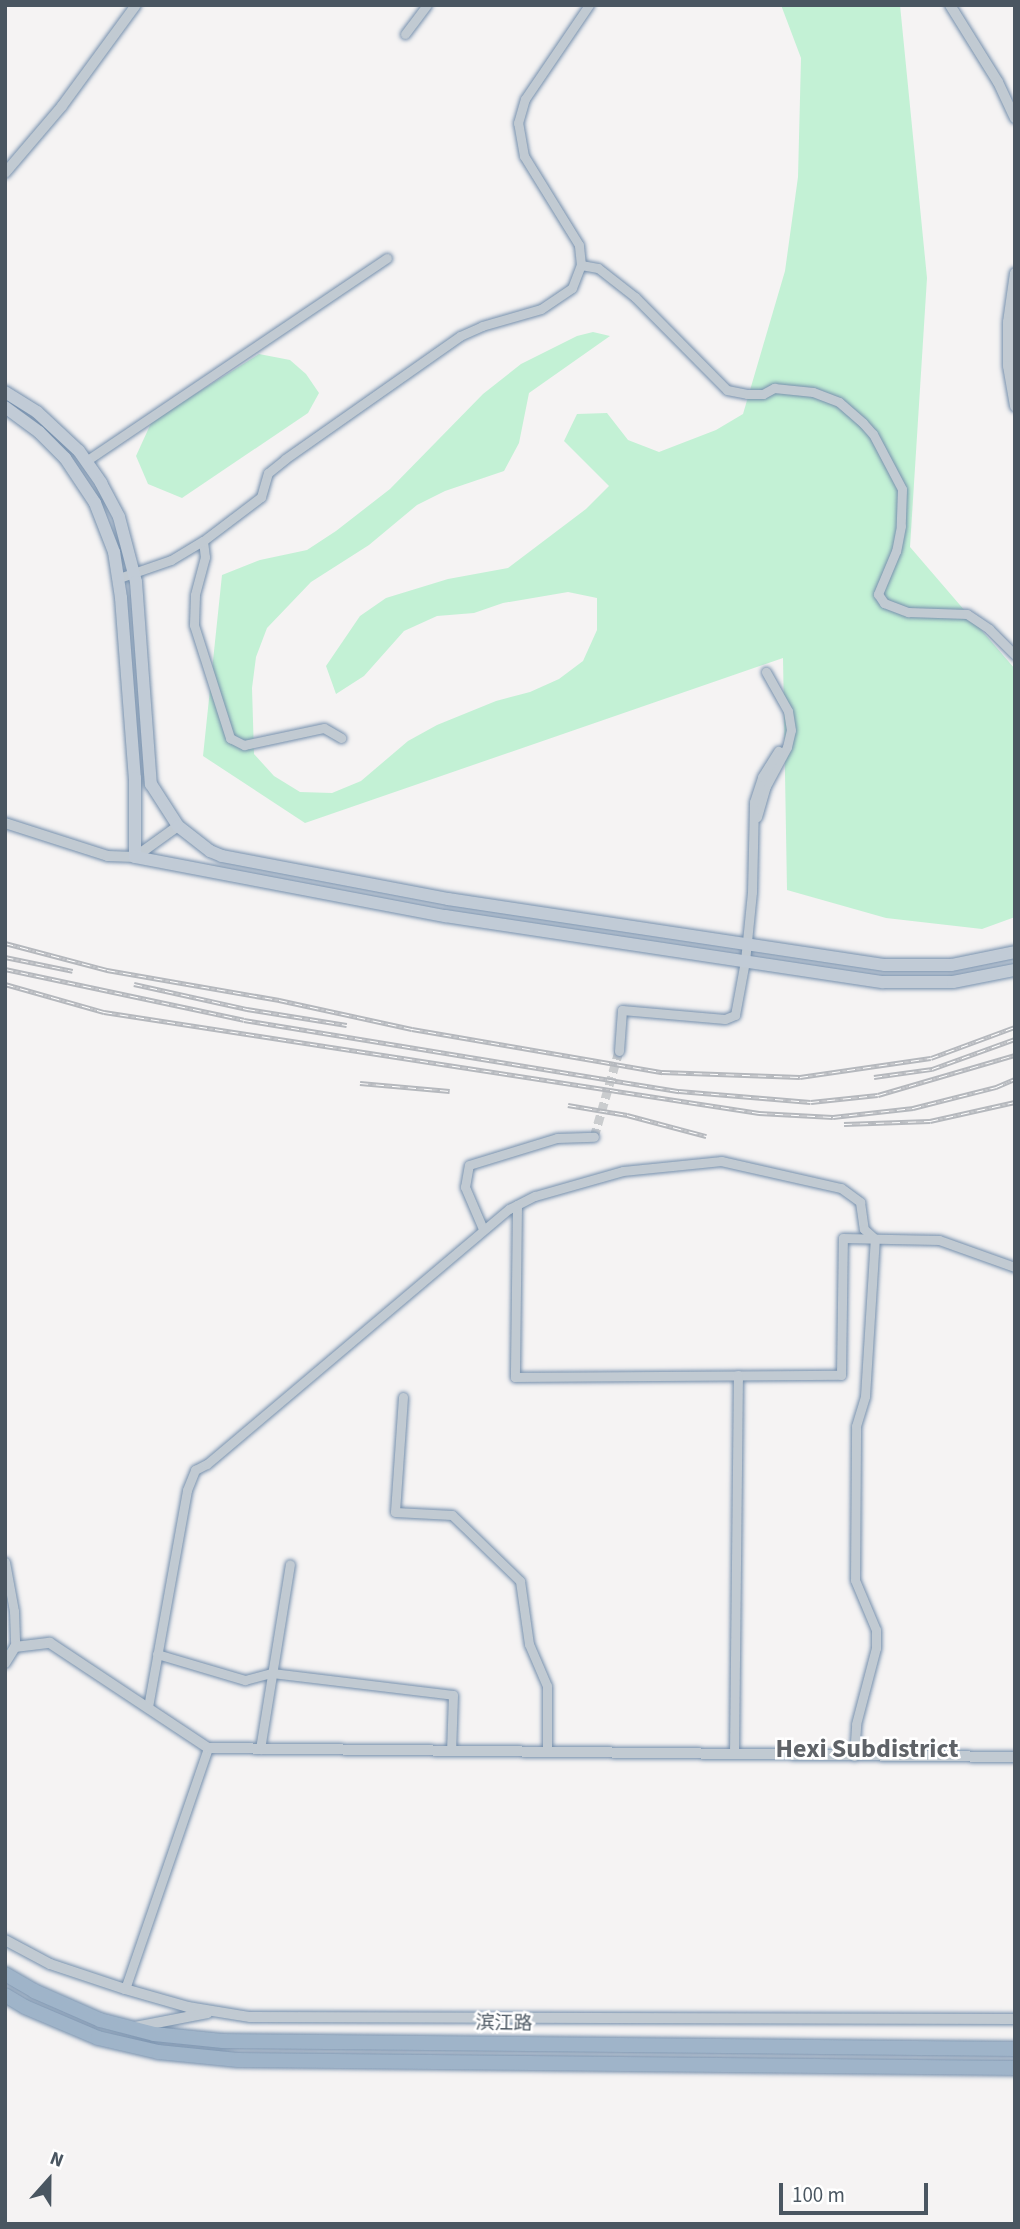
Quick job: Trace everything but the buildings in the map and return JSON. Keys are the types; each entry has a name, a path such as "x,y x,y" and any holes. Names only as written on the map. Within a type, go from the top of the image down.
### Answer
{"highway":[{"name":"滨江路","path":"5,1974 34,1991 100,2020 155,2034 223,2041 1015,2049"},
{"name":"滨江路","path":"5,1995 25,2007 98,2038 158,2052 238,2060 1015,2068"}],"main road":[{"path":"5,392 52,424 86,461 119,517 134,572 151,784 178,826 199,844 222,856 448,900 907,967 962,964 1015,952"},
{"path":"5,407 53,444 86,487 109,537 118,578 135,778 135,857 445,916 907,984 953,982 1015,970"}],"street":[{"path":"5,173 62,106 136,5"},
{"path":"405,34 427,5"},
{"path":"118,578 171,560 203,541 261,497 268,473 285,459 460,335 541,309 568,292 578,278 581,265 579,245 524,156 518,123 525,99 589,5"},
{"path":"950,5 998,82 1015,118"},
{"path":"86,461 387,258"},
{"path":"581,265 598,268 635,297 727,390 747,394 763,394 774,388 813,392 839,402 873,434 901,489 901,526 896,551 878,594 884,603 908,612 967,614 989,629 1015,654"},
{"path":"1015,274 1008,344 1015,406"},
{"path":"203,541 205,557 194,595 194,625 230,738 244,746 324,728 341,737"},
{"path":"754,833 766,786 787,747 791,730 788,711 766,672"},
{"path":"619,1051 622,1010 725,1019 734,1015 747,944 756,793 778,751"},
{"path":"5,823 108,856 135,857 178,826"},
{"path":"483,1229 465,1187 469,1166 557,1138 594,1137"},
{"path":"148,1707 187,1490 195,1470 207,1464 483,1229 517,1205 535,1196 624,1171 721,1161 841,1188 860,1202 864,1229 875,1239"},
{"path":"517,1205 515,1377 841,1375 844,1238 939,1240 1015,1267"},
{"path":"854,1756 856,1724 876,1648 876,1630 855,1580 856,1426 865,1396 875,1239"},
{"path":"734,1754 738,1376"},
{"path":"403,1396 395,1512 452,1515 520,1581 529,1644 547,1686 547,1752"},
{"path":"5,1562 14,1611 15,1647 5,1663"},
{"path":"260,1749 290,1564"},
{"path":"15,1647 50,1643 208,1748 1015,1757"},
{"path":"157,1654 245,1680 272,1673 453,1695 451,1751"},
{"path":"125,1989 208,1748"},
{"path":"5,1940 50,1964 125,1989 214,2012 250,2017 1015,2019"},
{"path":"132,2028 214,2012"}],"green space":[{"path":"781,5 900,5 927,278 910,547 1015,669 1015,917 982,929 886,918 787,890 783,658 305,823 203,756 222,575 260,560 307,550 390,489 483,394 521,364 577,336 593,332 610,336 529,393 519,443 504,471 445,491 417,505 369,545 311,582 267,628 256,657 252,688 254,754 274,776 300,792 332,793 361,781 408,741 437,725 496,701 530,692 559,679 583,661 597,630 597,598 568,592 503,603 474,613 437,616 404,631 364,676 336,694 326,666 360,616 386,598 448,579 508,568 586,509 609,486 564,441 577,414 607,413 628,440 659,452 716,430 743,414 785,271 798,177 801,58"},
{"path":"259,354 290,360 306,374 319,393 308,413 182,498 148,484 136,456 152,421"}],"tunnel":[{"path":"594,1137 619,1051"}],"railway":[{"path":"5,943 107,970 279,1000 412,1029 662,1072 800,1077 931,1058 1015,1027"},
{"path":"5,957 73,971"},
{"path":"5,969 244,1020 679,1091 811,1102 878,1095 1015,1055"},
{"path":"5,984 104,1012 759,1113 833,1117 913,1108 996,1087 1015,1079"},
{"path":"134,984 247,1009 347,1025"},
{"path":"874,1077 932,1069 1015,1039"},
{"path":"360,1083 450,1091"},
{"path":"844,1124 930,1121 1015,1102"},
{"path":"568,1105 627,1115 706,1136"}],"district":[{"name":"Hexi Subdistrict","path":"867,1749"}]}
